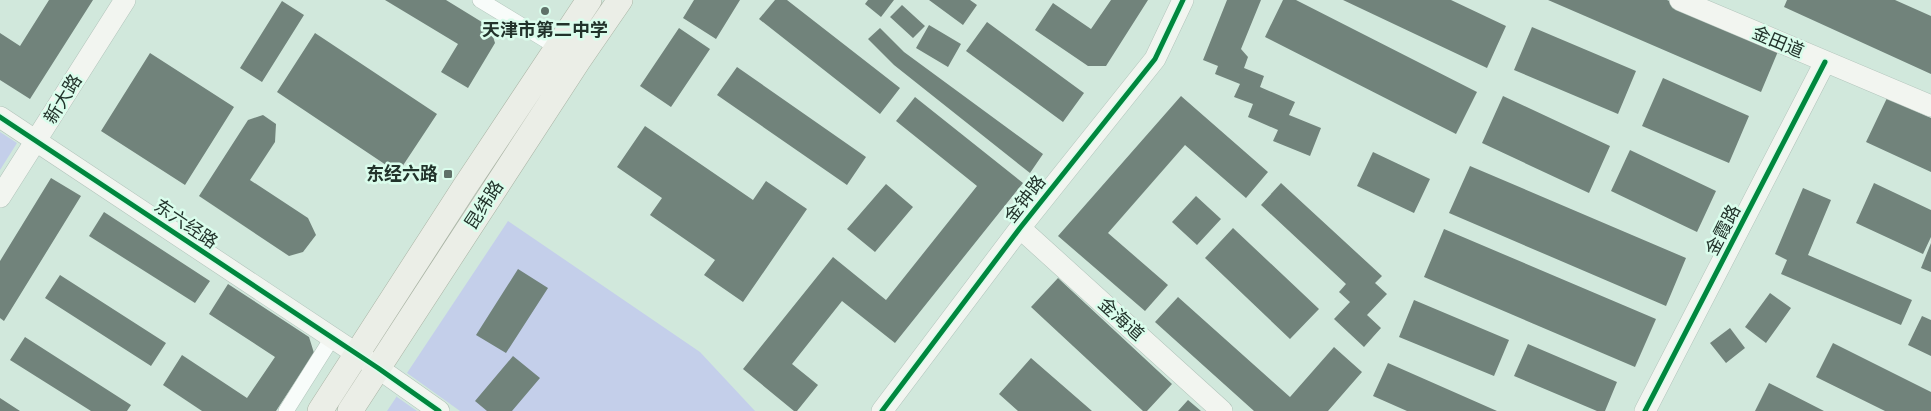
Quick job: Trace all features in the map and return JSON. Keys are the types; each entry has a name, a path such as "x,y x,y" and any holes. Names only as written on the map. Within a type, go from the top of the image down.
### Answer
{"main road":[{"name":"昆纬路","path":"320,411 589,0"},
{"name":"昆纬路","path":"350,411 578,61 620,0"}],"street":[{"name":"新大路","path":"0,197 125,0"},
{"path":"480,0 557,48"},
{"name":"金钟路","path":"882,411 1020,228 1155,59 1183,0"},
{"name":"金田道","path":"1680,0 1931,106"},
{"name":"金霞路","path":"1645,411 1825,62"},
{"name":"东六经路","path":"0,117 378,368 439,411"},
{"name":"金海道","path":"1020,228 1222,411"},
{"path":"286,411 332,338"}],"shaded area":[{"path":"0,132 17,143 0,170"},
{"path":"508,221 700,352 755,411 460,411 407,373"},
{"path":"397,397 417,411 387,411"}],"building":[{"path":"49,0 93,0 30,99 0,80 0,33 20,46"},
{"path":"385,0 446,0 490,27 495,43 468,88 441,72 458,44"},
{"path":"694,0 740,0 716,39 683,18"},
{"path":"775,0 787,0 900,88 880,114 759,19"},
{"path":"868,0 894,0 881,17 865,4"},
{"path":"929,0 970,0 977,5 963,25"},
{"path":"1111,0 1148,0 1106,66 1088,66 1035,30 1053,3 1091,29"},
{"path":"1227,0 1261,0 1241,49 1248,57 1244,68 1264,76 1260,87 1295,102 1289,115 1321,128 1310,156 1273,141 1278,130 1248,117 1253,104 1234,97 1240,84 1215,74 1218,66 1203,60"},
{"path":"1283,0 1296,0 1477,92 1456,134 1265,37"},
{"path":"1343,0 1451,0 1506,26 1487,68"},
{"path":"1548,0 1667,0 1779,49 1761,92"},
{"path":"1787,0 1895,0 1931,16 1931,74 1784,7"},
{"path":"282,1 304,15 262,82 240,68"},
{"path":"902,5 925,26 913,38 890,17"},
{"path":"987,22 1084,93 1063,122 966,51"},
{"path":"929,25 961,44 948,67 916,48"},
{"path":"1532,27 1636,71 1618,114 1514,70"},
{"path":"679,28 710,49 671,107 640,86"},
{"path":"880,28 904,52 1043,154 1030,173 894,65 868,39"},
{"path":"315,33 437,114 398,173 277,92"},
{"path":"150,53 234,107 185,185 101,131"},
{"path":"737,67 866,157 847,185 717,95"},
{"path":"1663,78 1749,116 1729,163 1642,126"},
{"path":"1181,96 1268,172 1246,198 1185,145 1108,233 1168,285 1145,311 1058,236"},
{"path":"1503,96 1610,146 1589,193 1482,143"},
{"path":"915,97 1023,183 895,343 842,301 792,364 818,385 797,411 794,411 743,369 833,257 886,300 977,186 896,121"},
{"path":"1887,98 1931,118 1931,172 1866,142"},
{"path":"263,115 276,124 275,142 250,180 308,218 316,235 303,252 289,256 199,196 248,120"},
{"path":"645,126 753,200 766,181 807,209 743,302 704,275 715,260 650,215 662,198 617,167"},
{"path":"1630,150 1716,191 1697,232 1611,191"},
{"path":"1373,152 1430,179 1414,213 1357,186"},
{"path":"1470,166 1686,258 1666,306 1449,213"},
{"path":"51,178 81,196 4,321 0,318 0,261"},
{"path":"1281,183 1382,276 1375,283 1387,294 1367,315 1381,328 1364,347 1334,319 1350,302 1339,292 1346,284 1261,205"},
{"path":"1874,183 1931,210 1931,237 1923,254 1856,223"},
{"path":"886,184 913,207 875,252 847,229"},
{"path":"1803,188 1831,200 1808,255 1912,300 1901,325 1781,274 1787,260 1775,254"},
{"path":"1196,196 1221,219 1197,245 1172,222"},
{"path":"104,212 210,281 195,303 89,236"},
{"path":"1233,228 1319,309 1290,339 1205,258"},
{"path":"1444,229 1656,319 1635,367 1424,277"},
{"path":"1931,243 1931,272 1921,268"},
{"path":"518,269 548,288 506,353 476,335"},
{"path":"60,275 166,343 151,366 45,298"},
{"path":"1058,278 1172,384 1147,411 1143,411 1031,307"},
{"path":"228,284 309,337 314,353 276,411 202,411 163,385 182,355 247,398 275,357 209,314"},
{"path":"1770,293 1791,308 1766,343 1745,327"},
{"path":"1178,297 1290,397 1334,347 1362,372 1328,411 1254,411 1155,322"},
{"path":"1414,300 1509,340 1494,376 1399,337"},
{"path":"1922,316 1931,320 1931,356 1908,345"},
{"path":"1730,328 1745,348 1726,363 1710,343"},
{"path":"25,337 131,405 127,411 91,411 10,360"},
{"path":"1833,343 1931,392 1931,411 1885,411 1816,377"},
{"path":"1528,344 1617,382 1605,411 1597,411 1514,376"},
{"path":"513,356 540,378 512,411 487,411 475,401"},
{"path":"1031,358 1092,411 1018,411 999,394"},
{"path":"1388,363 1497,411 1407,411 1373,396"},
{"path":"1769,383 1824,411 1755,411"},
{"path":"0,398 20,411 0,411"},
{"path":"1188,400 1201,411 1178,411"}],"cycle path":[{"path":"882,411 1020,228 1155,59 1183,0"},
{"path":"1645,411 1825,62"},
{"path":"0,117 378,368 439,411"}],"place":[{"name":"天津市第二中学","path":"545,11"},
{"name":"东经六路","path":"448,174"}]}
